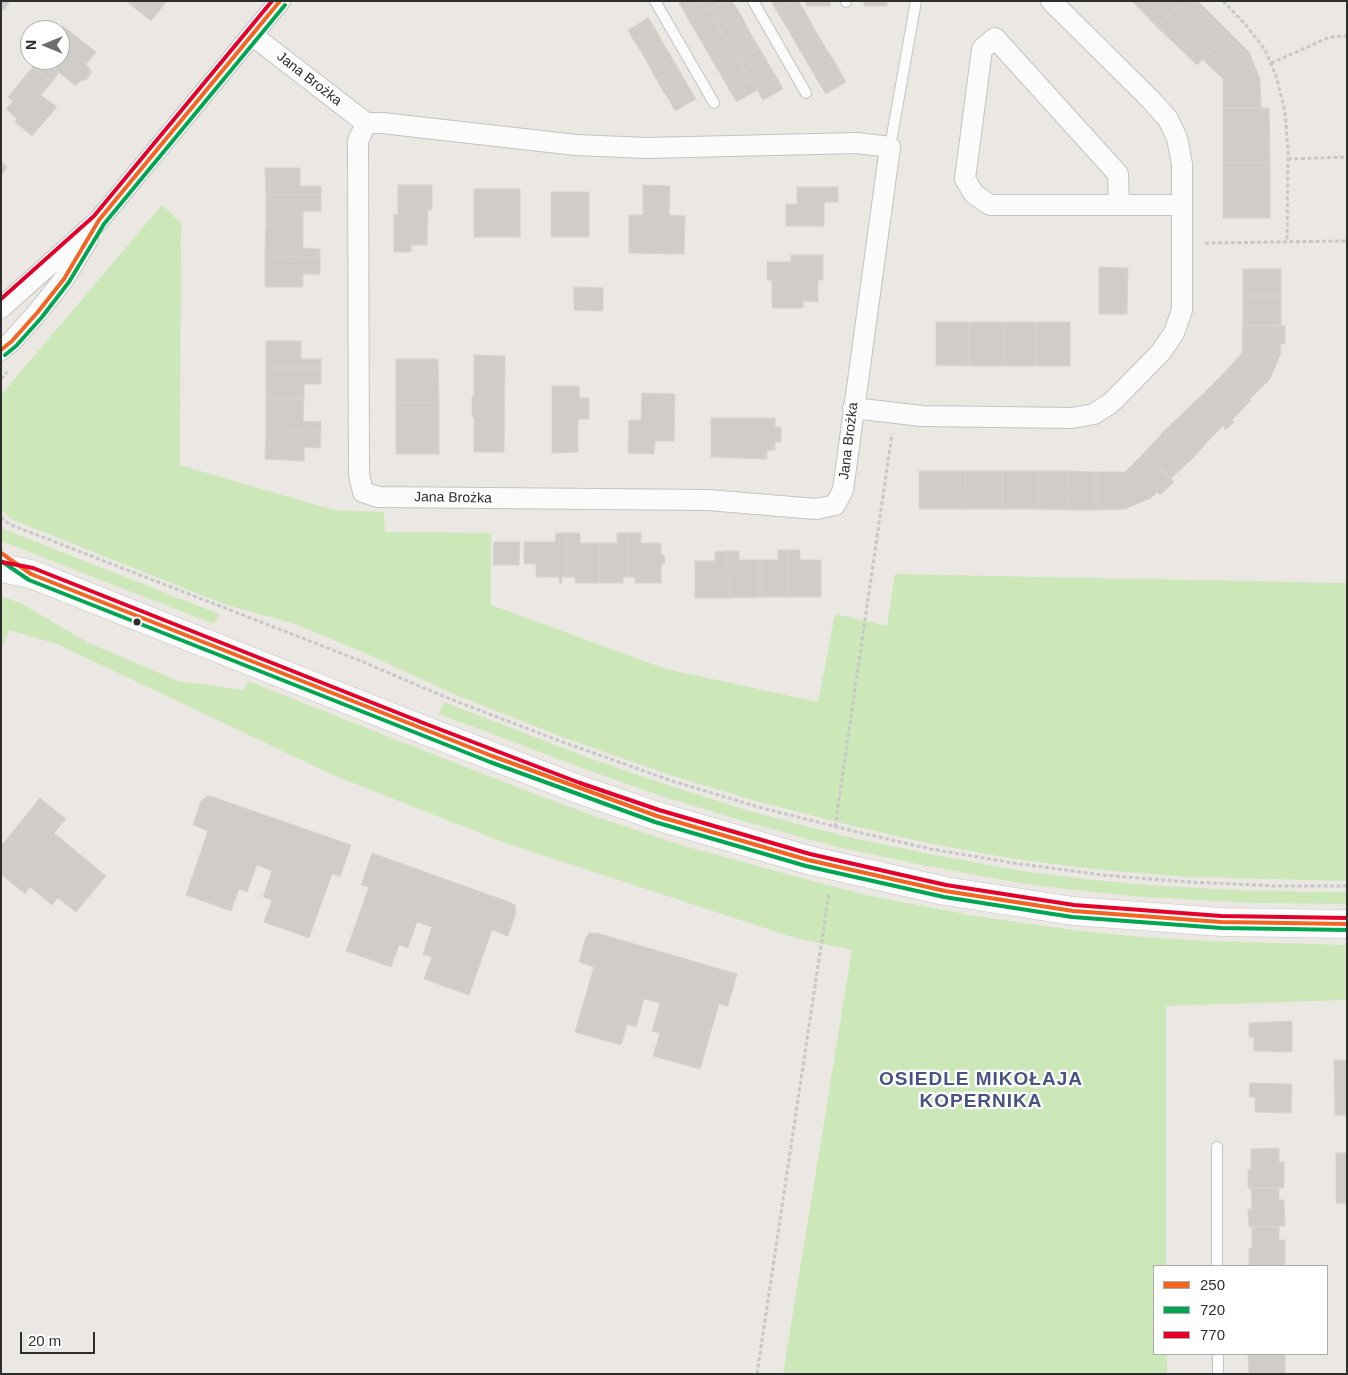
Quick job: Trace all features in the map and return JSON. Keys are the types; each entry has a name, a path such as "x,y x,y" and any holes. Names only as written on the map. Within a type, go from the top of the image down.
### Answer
{"main road":[{"path":"1,554 31,574"},
{"path":"1,568 31,574 578,789 693,827 833,866 945,891 1073,910 1221,922 1347,924"}],"street":[{"path":"1,350 12,341 37,313 64,278 99,220 280,1"},
{"path":"853,408 922,416 1072,418 1094,414 1111,403 1161,352 1174,333 1182,310 1182,164 1177,138 1168,120 1151,100 1051,1"},
{"name":"Jana Brożka","path":"252,35 366,123 358,141 359,475 363,492 378,497 708,500 816,509 835,506 843,490 890,148"},
{"path":"1119,204 1118,174 995,38 982,49 965,179 974,194 990,205 1182,205"},
{"path":"366,123 382,123 576,145 646,148 857,143 890,148"},
{"path":"1,308 99,220"}],"lane":[{"path":"655,1 714,103"},
{"path":"752,1 806,92"},
{"path":"890,148 916,1"},
{"path":"1217,1147 1217,1265"},
{"path":"1218,1355 1218,1374"}],"path":[{"path":"1223,1 1265,50 1276,76 1285,111 1288,159 1287,242"},
{"path":"1270,63 1330,37 1347,36"},
{"path":"1288,159 1347,158"},
{"path":"1182,243 1347,242"},
{"path":"835,827 896,413"},
{"path":"1,517 9,524 361,661 445,697 560,741 672,781 762,808 931,849 1102,875 1188,882 1278,886 1347,886"},
{"path":"757,1374 833,866"}],"green space":[{"path":"162,205 181,223 180,465 333,510 384,512 385,532 491,533 491,605 666,669 818,702 835,614 887,626 895,574 1347,583 1347,881 1189,877 1102,870 1014,859 932,844 763,803 673,776 562,737 456,695 365,653 292,623 226,605 11,519 1,509 1,395"},
{"path":"1,528 219,614 214,624 1,541"},
{"path":"1,596 22,604 89,643 178,681 244,690 248,681 597,817 684,846 867,895 969,915 1080,931 1208,941 1347,945 1347,1000 1166,1006 1166,1265 1153,1265 1153,1355 1167,1355 1167,1374 783,1374 852,950 795,938 500,841 333,775 57,644 9,630 4,645 1,644"},
{"path":"444,702 589,758 662,783 746,810 840,835 1028,872 1086,879 1145,885 1255,891 1347,892 1347,904 1254,903 1144,897 1084,891 1026,884 837,847 658,795 585,769 439,714"}],"building":[{"path":"1,1 10,1 4,10 1,8"},
{"path":"126,1 167,1 151,21"},
{"path":"678,1 701,1 684,11"},
{"path":"701,1 705,1 710,9 689,21 684,11"},
{"path":"705,1 723,1 710,9"},
{"path":"723,1 732,1 736,7 715,19 710,9"},
{"path":"771,1 791,1 776,10"},
{"path":"791,1 798,1 803,8 782,20 776,10"},
{"path":"806,1 830,1 830,6 806,6"},
{"path":"864,1 887,1 887,6 864,6"},
{"path":"1132,1 1183,1 1157,27"},
{"path":"1183,1 1198,1 1229,32 1197,65 1157,27"},
{"path":"736,7 742,17 721,29 715,19"},
{"path":"803,8 809,19 789,31 782,20"},
{"path":"710,9 715,19 695,31 689,21"},
{"path":"742,17 747,27 727,39 721,29"},
{"path":"648,18 655,28 634,41 628,30"},
{"path":"715,19 721,29 701,41 695,31"},
{"path":"809,19 815,30 795,42 789,31"},
{"path":"747,27 753,38 733,50 727,39"},
{"path":"655,28 660,38 640,50 634,41"},
{"path":"721,29 727,39 707,51 701,41"},
{"path":"815,30 821,40 801,52 795,42"},
{"path":"70,32 96,52 86,64 92,72 86,80 81,80 76,86 56,70 70,70"},
{"path":"1229,32 1249,52 1260,79 1261,108 1223,108 1223,79 1202,59"},
{"path":"660,38 666,48 646,60 640,50"},
{"path":"753,38 759,48 739,60 733,50"},
{"path":"727,39 733,50 713,62 707,51"},
{"path":"821,40 827,50 807,62 801,52"},
{"path":"666,48 672,58 651,70 646,60"},
{"path":"759,48 765,58 745,70 739,60"},
{"path":"733,50 739,60 719,72 713,62"},
{"path":"827,50 834,61 813,73 807,62"},
{"path":"672,58 678,68 657,80 651,70"},
{"path":"765,58 771,68 750,79 745,70"},
{"path":"739,60 745,70 725,82 719,72"},
{"path":"834,61 840,71 819,83 813,73"},
{"path":"678,68 684,79 663,91 657,80"},
{"path":"771,68 777,78 757,90 750,79"},
{"path":"30,70 37,70 52,82 44,91 25,76"},
{"path":"37,70 56,70 59,72 52,82"},
{"path":"745,70 750,79 730,91 725,82"},
{"path":"840,71 846,82 826,94 819,83"},
{"path":"25,76 44,91 41,95 57,107 32,136 15,122 17,119 6,109 13,101 8,97"},
{"path":"777,78 783,89 763,100 757,90"},
{"path":"684,79 690,89 669,100 663,91"},
{"path":"750,79 757,90 737,102 730,91"},
{"path":"690,89 696,99 675,111 669,100"},
{"path":"1223,108 1269,108 1270,163 1223,163"},
{"path":"1,162 7,167 1,176"},
{"path":"1223,163 1270,163 1270,218 1223,218"},
{"path":"265,168 300,168 300,186 321,186 321,195 266,195"},
{"path":"398,185 432,185 432,210 428,210 427,245 411,245 411,252 394,252 394,214 398,215"},
{"path":"643,185 670,186 669,215 685,216 684,254 629,253 629,215 643,215"},
{"path":"797,187 838,187 838,202 824,202 824,226 786,226 786,204 797,204"},
{"path":"474,189 520,189 520,237 474,237"},
{"path":"551,192 589,192 589,237 551,237"},
{"path":"266,195 321,195 321,211 303,211 303,227 266,226"},
{"path":"266,226 303,227 303,248 320,249 320,257 265,256"},
{"path":"791,255 823,255 823,280 818,280 818,302 803,301 803,308 772,308 772,280 767,280 767,262 791,262"},
{"path":"265,256 320,257 320,274 303,274 303,287 265,287"},
{"path":"1099,267 1128,268 1127,314 1099,314"},
{"path":"1243,269 1281,269 1281,296 1243,296"},
{"path":"574,287 603,288 603,311 574,310"},
{"path":"1243,296 1281,296 1281,325 1243,325"},
{"path":"936,322 969,322 969,366 936,365"},
{"path":"969,322 1003,322 1003,366 969,366"},
{"path":"1003,322 1036,322 1036,366 1003,366"},
{"path":"1036,322 1070,322 1070,366 1036,366"},
{"path":"1243,325 1285,326 1285,344 1280,344 1281,353 1270,379 1242,353"},
{"path":"266,341 301,341 301,359 321,359 321,368 266,368"},
{"path":"1242,353 1270,379 1250,399 1224,373"},
{"path":"474,355 505,356 504,452 474,452 472,396 474,396"},
{"path":"396,359 438,359 439,403 396,403"},
{"path":"266,368 321,368 321,384 304,384 304,398 266,398"},
{"path":"1224,373 1251,400 1232,420 1204,393"},
{"path":"552,386 579,386 579,398 589,398 589,419 578,419 578,452 552,453"},
{"path":"642,393 675,394 674,441 655,441 654,454 628,453 629,420 641,420"},
{"path":"1204,393 1234,422 1226,430 1223,426 1211,438 1184,412"},
{"path":"266,398 304,398 303,421 321,422 321,431 266,429"},
{"path":"396,403 439,403 439,454 396,454"},
{"path":"1184,412 1211,438 1192,459 1164,431"},
{"path":"711,418 775,418 775,427 781,427 781,442 775,442 775,450 767,450 767,459 711,457"},
{"path":"266,429 321,431 320,448 304,447 304,461 265,459"},
{"path":"1164,431 1192,459 1170,479 1145,452"},
{"path":"1145,452 1174,482 1160,495 1157,492 1151,498 1125,472"},
{"path":"919,471 965,471 966,509 919,509"},
{"path":"965,471 1002,471 1002,509 966,509"},
{"path":"1002,471 1040,471 1039,509 1002,509"},
{"path":"1040,471 1068,471 1067,510 1039,509"},
{"path":"1068,471 1096,472 1096,510 1067,510"},
{"path":"1096,472 1125,472 1151,498 1125,509 1096,510"},
{"path":"556,533 568,533 567,577 562,577 562,583 559,583 559,577 536,577 536,564 524,564 524,542 555,542"},
{"path":"568,533 580,533 580,543 599,543 599,583 575,583 575,577 567,577"},
{"path":"617,533 629,533 629,577 623,577 623,583 599,583 599,543 617,543"},
{"path":"629,533 641,533 641,543 661,543 661,553 665,557 665,562 661,566 661,583 635,583 635,577 629,577"},
{"path":"494,542 520,542 519,565 493,565"},
{"path":"778,550 788,550 788,597 760,597 760,560 778,560"},
{"path":"788,550 800,550 800,560 821,560 821,597 788,597"},
{"path":"727,551 729,598 695,598 695,561 715,561 715,552"},
{"path":"727,551 739,551 739,560 760,560 760,597 729,598"},
{"path":"207,796 351,845 340,877 332,874 309,938 264,922 272,900 263,897 272,871 257,865 247,892 239,889 231,911 186,895 208,831 193,825 201,801"},
{"path":"40,798 66,819 54,833 106,876 76,912 58,898 52,905 30,887 25,894 1,874 1,846"},
{"path":"372,853 515,905 516,913 508,936 492,930 469,995 424,979 432,957 423,954 432,927 417,922 408,948 399,945 391,967 346,951 369,887 361,885"},
{"path":"589,933 597,933 737,974 728,1006 719,1004 700,1069 653,1056 660,1033 652,1031 660,1003 644,999 636,1027 627,1024 621,1045 575,1032 594,967 579,962 585,939"},
{"path":"1292,1021 1292,1052 1254,1051 1254,1037 1249,1037 1249,1023"},
{"path":"1334,1060 1347,1060 1347,1115 1335,1115"},
{"path":"1250,1083 1292,1084 1291,1113 1255,1112 1255,1097 1249,1097"},
{"path":"1279,1148 1279,1162 1284,1162 1284,1188 1248,1188 1248,1170 1251,1170 1251,1149"},
{"path":"1336,1153 1347,1153 1347,1203 1336,1203"},
{"path":"1251,1188 1279,1188 1279,1200 1284,1200 1285,1226 1249,1227 1248,1209 1252,1209"},
{"path":"1252,1227 1279,1227 1279,1240 1285,1240 1285,1265 1249,1265 1249,1248 1252,1248"},
{"path":"1248,1355 1285,1355 1285,1373 1249,1374"}],"transit line":[{"name":"770","path":"1,299 94,216 272,1"},
{"name":"250","path":"1,350 12,341 37,313 64,279 99,220 280,1"},
{"name":"720","path":"5,355 16,346 42,317 69,282 104,224 285,5"},
{"name":"250","path":"1,553 31,574 492,756 657,816 808,860 945,891 1073,911 1221,922 1347,924"},
{"name":"720","path":"1,561 29,580 490,762 655,822 806,866 944,897 1072,917 1221,928 1347,930"},
{"name":"770","path":"2,562 33,568 580,783 659,810 810,854 946,885 1074,905 1221,916 1347,918"}],"district":[{"name":"OSIEDLE MIKOŁAJA KOPERNIKA","path":"981,1091"}]}
